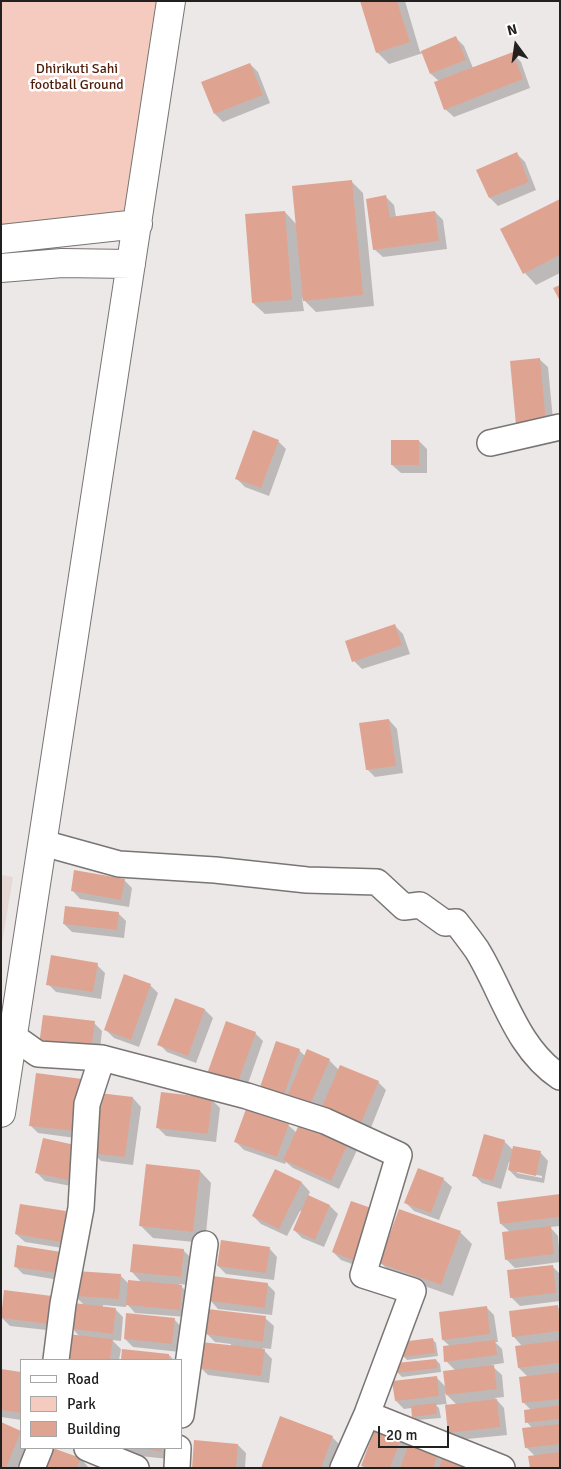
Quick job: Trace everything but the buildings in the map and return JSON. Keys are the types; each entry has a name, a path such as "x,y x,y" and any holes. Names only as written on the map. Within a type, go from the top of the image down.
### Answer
{"street":[{"path":"1,1113 171,1"},
{"path":"1,239 138,224"},
{"path":"1,268 62,263 132,264"},
{"path":"490,443 560,427"},
{"path":"43,843 118,864 215,870 307,880 377,882 404,907 420,905 445,923 456,922 477,950 507,1012 532,1050 560,1078"},
{"path":"14,1037 38,1054 102,1058 256,1099 325,1121 399,1155 363,1275 413,1291 367,1414 344,1468"},
{"path":"56,1359 63,1304 82,1208 87,1104 102,1058"},
{"path":"182,1409 205,1244"},
{"path":"367,1414 502,1468"},
{"path":"32,1468 40,1449"},
{"path":"89,1449 136,1468"},
{"path":"177,1468 178,1449"}],"shaded area":[{"path":"1,875 13,877 1,949"}],"green space":[{"name":"Dhirikuti Sahi football Ground","path":"1,1 166,1 125,236 1,245"}]}
